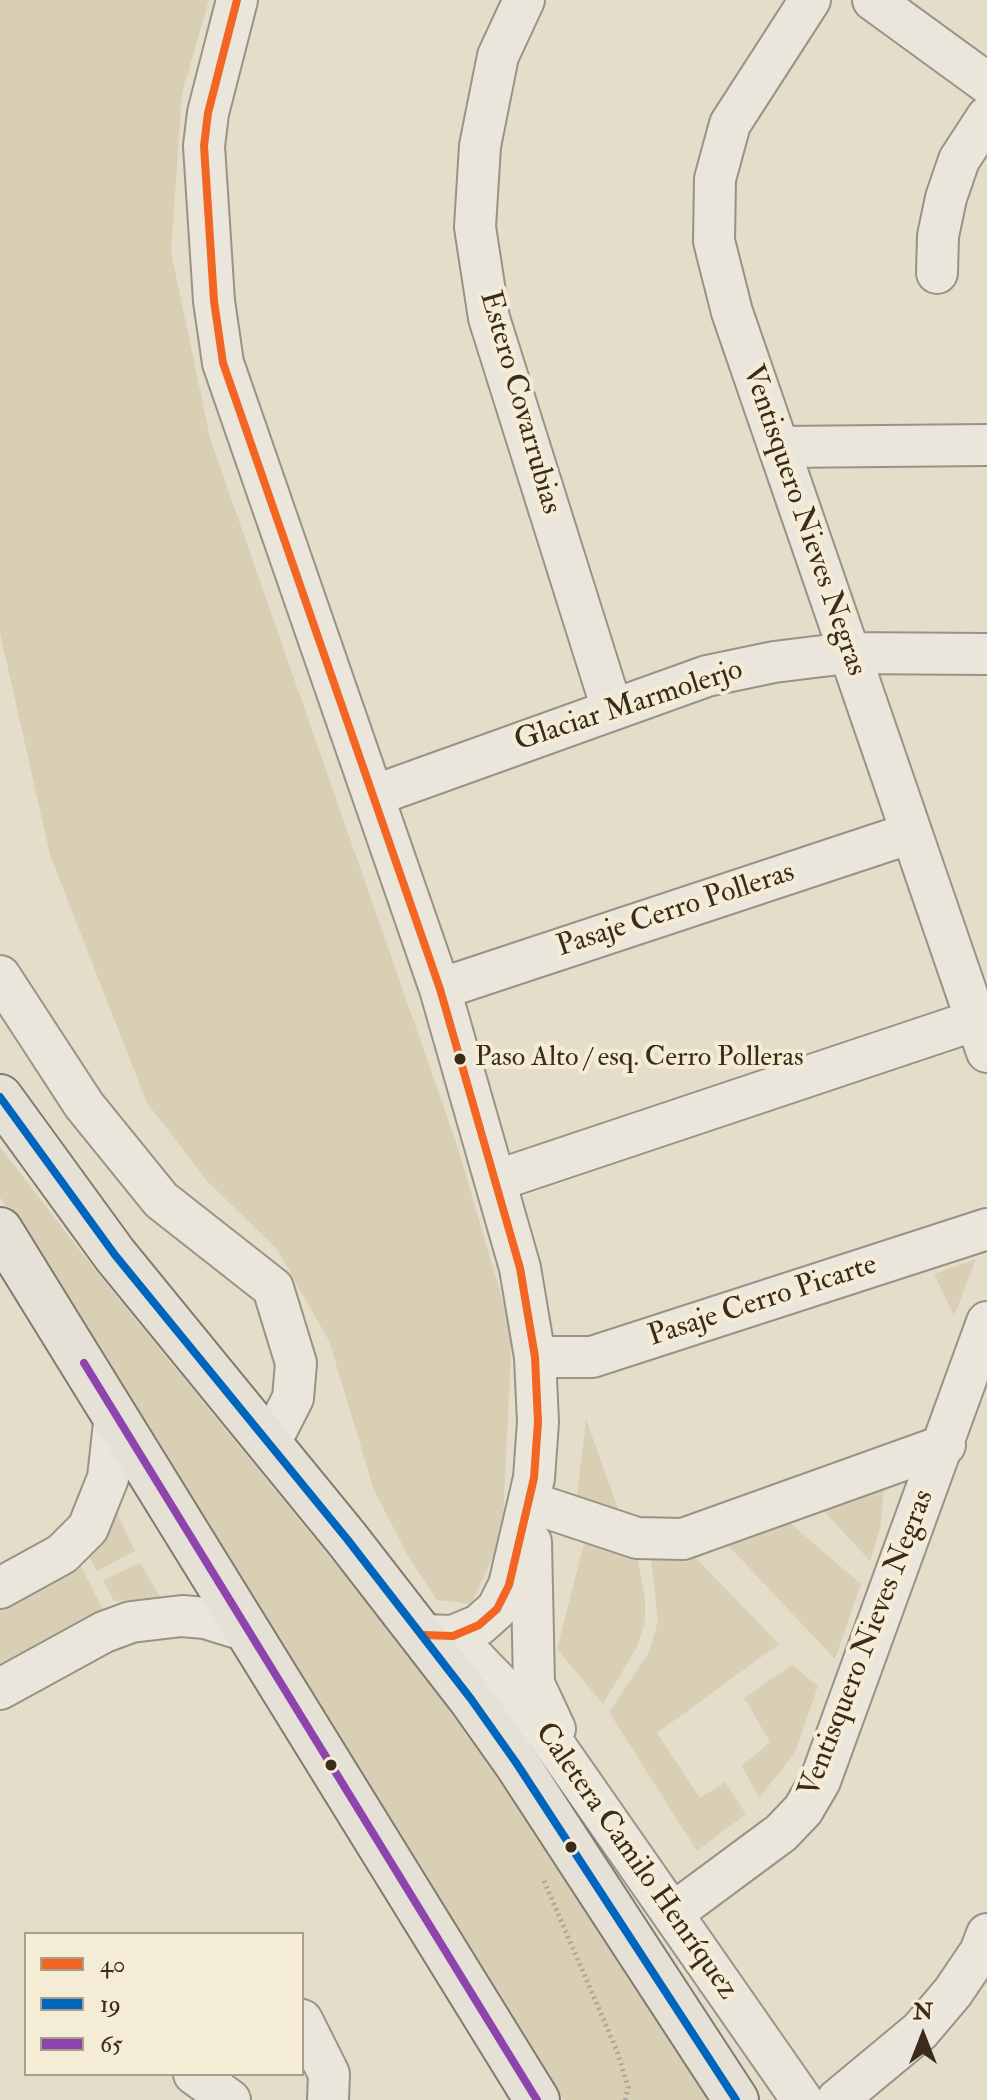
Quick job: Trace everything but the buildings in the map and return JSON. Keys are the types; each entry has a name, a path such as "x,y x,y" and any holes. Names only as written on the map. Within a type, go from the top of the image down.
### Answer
{"main road":[{"path":"0,1097 115,1255 269,1445 438,1635 517,1764 736,2100"},
{"path":"0,1230 537,2100"}],"street":[{"path":"237,0 208,113 204,146 214,301 223,363 440,989 528,1304 535,1357 537,1454 509,1585 497,1609 479,1625 438,1635"},
{"name":"Estero Covarrubias","path":"524,0 498,56 480,146 475,227 489,318 612,709"},
{"name":"Ventisquero Nieves Negras","path":"810,0 730,124 715,179 714,241 732,312 847,653 982,1036"},
{"path":"873,0 987,83"},
{"path":"937,273 938,236 946,198 959,160 987,117"},
{"path":"779,447 987,445"},
{"name":"Glaciar Marmolerjo","path":"373,796 707,676 774,662 847,653 987,654"},
{"name":"Pasaje Cerro Polleras","path":"440,989 911,833"},
{"path":"0,976 84,1105 161,1200 273,1288 296,1363 293,1398 269,1445"},
{"path":"495,1181 982,1036"},
{"name":"Pasaje Cerro Picarte","path":"535,1357 592,1357 987,1229"},
{"name":"Ventisquero Nieves Negras","path":"673,1913 781,1833 803,1810 820,1781 945,1445 987,1322"},
{"path":"0,1588 62,1554 88,1528 108,1478 115,1414"},
{"path":"529,1502 637,1538 683,1539 945,1445"},
{"path":"529,1502 534,1684 572,1769"},
{"path":"0,1689 104,1632 131,1622 182,1616 205,1618 250,1632"},
{"name":"Caletera Camilo Henríquez","path":"438,1635 545,1731 802,2100"},
{"path":"837,2100 920,2031 953,1992 980,1952 987,1934"},
{"path":"304,2024 329,2074 328,2100"},
{"path":"197,2076 230,2100"}],"shaded area":[{"path":"0,0 209,0 182,93 171,252 210,438 457,1145 512,1332 502,1538 471,1604 437,1600 408,1556 374,1490 329,1341 277,1249 208,1182 147,1103 50,855 0,633"},
{"path":"0,1147 99,1275 431,1681 718,2100 564,2100 27,1244 0,1197"},
{"path":"976,1259 954,1316 934,1274"},
{"path":"586,1419 622,1520 576,1504"},
{"path":"884,1486 881,1525 870,1561 820,1507"},
{"path":"114,1507 135,1551 97,1571 89,1556"},
{"path":"784,1518 861,1584 835,1659 722,1539"},
{"path":"592,1535 636,1550 645,1598 645,1622 637,1647 603,1704 557,1649 584,1544"},
{"path":"650,1550 691,1553 779,1644 657,1733 700,1798 725,1782 746,1814 697,1851 609,1712 649,1652 658,1621"},
{"path":"79,1563 104,1611 0,1667 0,1603"},
{"path":"140,1563 161,1598 114,1601 103,1580"},
{"path":"792,1665 818,1686 795,1753 759,1798 742,1766 770,1742 744,1698"}],"transit line":[{"name":"40","path":"237,0 208,113 204,146 214,301 223,363 440,989 520,1268 535,1357 538,1422 534,1478 509,1585 497,1609 479,1625 453,1636 423,1635"},
{"name":"19","path":"0,1097 115,1255 347,1539 471,1699 517,1764 736,2100"},
{"name":"65","path":"84,1363 537,2100"}],"place":[{"name":"Paso Alto / esq. Cerro Polleras","path":"460,1059"}]}
